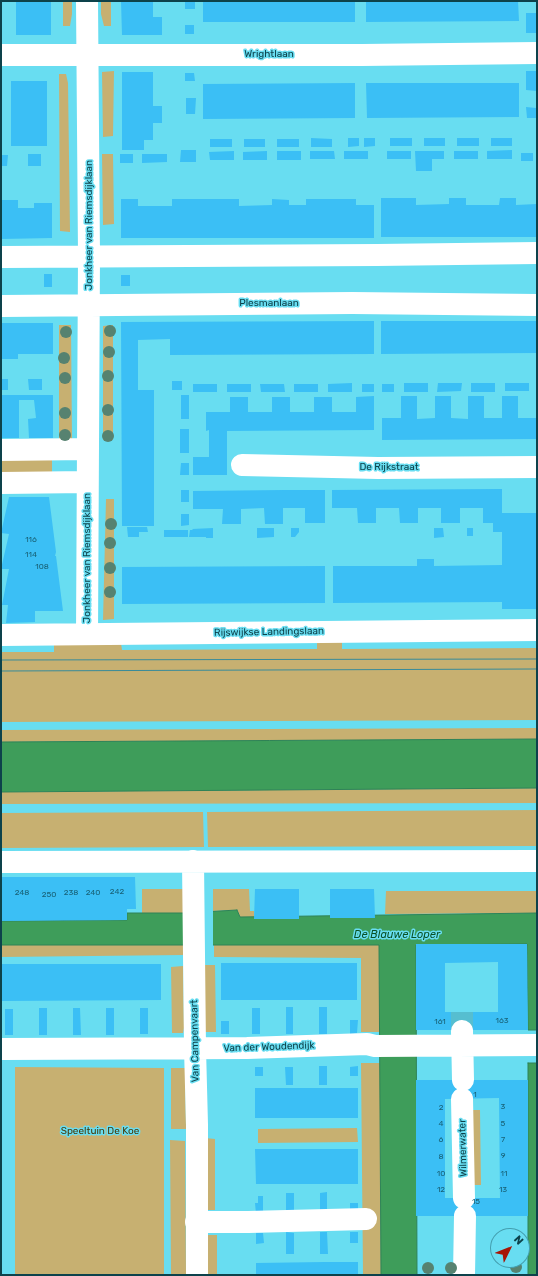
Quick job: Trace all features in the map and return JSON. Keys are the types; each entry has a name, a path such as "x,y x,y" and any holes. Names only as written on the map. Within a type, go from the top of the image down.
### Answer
{"street":[{"name":"Jonkheer van Riemsdijklaan","path":"87,1 89,256 87,634"},
{"name":"Wrightlaan","path":"1,55 362,55 537,53"},
{"path":"1,257 537,253"},
{"name":"Plesmanlaan","path":"1,306 376,303 537,305"},
{"path":"1,450 88,449"},
{"name":"De Rijkstraat","path":"242,464 378,468 537,467"},
{"name":"Jonkheer van Riemsdijklaan","path":"1,483 87,482"},
{"name":"Rijswijkse Landingslaan","path":"1,635 537,630"},
{"name":"Van Campenvaart","path":"193,861 197,1125 197,1275"},
{"path":"1,862 537,861"},
{"name":"Van der Woudendijk","path":"1,1049 247,1048 367,1044 375,1046 420,1045 462,1038 537,1045"},
{"name":"Wilmerwater","path":"462,1038 464,1275"},
{"path":"196,1222 366,1219"}],"green space":[{"path":"63,1 72,1 70,26 63,26"},
{"path":"101,1 111,1 111,26 104,26 101,14"},
{"path":"114,71 113,136 103,137 102,72"},
{"path":"59,74 66,74 68,83 70,232 60,231"},
{"path":"102,154 113,154 114,224 103,225"},
{"path":"59,325 71,325 72,440 59,441"},
{"path":"113,325 113,440 103,440 103,326"},
{"path":"1,459 52,459 52,475 1,475"},
{"path":"106,499 114,499 114,619 103,620"},
{"path":"317,642 342,642 342,649 537,648 537,720 1,722 1,652 54,652 54,643 121,643 122,650 317,649"},
{"path":"537,728 537,739 1,742 1,730"},
{"path":"537,788 537,803 1,804 1,792"},
{"path":"537,810 537,846 208,847 207,812"},
{"path":"203,812 204,847 1,848 1,813"},
{"path":"142,889 186,889 186,913 142,914"},
{"path":"213,889 249,889 250,911 254,911 254,917 240,917 237,910 213,911"},
{"path":"386,891 537,891 537,913 385,914"},
{"path":"1,945 183,945 184,955 1,957"},
{"path":"214,945 379,945 380,1032 361,1032 361,958 214,957"},
{"path":"204,965 215,965 216,1032 205,1032"},
{"path":"183,966 184,1028 183,1033 172,1033 171,967"},
{"path":"361,1063 380,1063 381,1275 363,1275"},
{"name":"Speeltuin De Koe","path":"15,1067 164,1068 164,1275 15,1275"},
{"path":"171,1068 185,1068 186,1129 171,1129"},
{"path":"470,1110 480,1110 481,1185 471,1185"},
{"path":"357,1128 358,1142 258,1143 258,1129"},
{"path":"205,1138 215,1139 215,1210 205,1210"},
{"path":"170,1140 185,1141 186,1275 171,1275"},
{"path":"207,1235 217,1235 217,1275 206,1275"}],"water":[{"path":"537,739 537,788 1,792 1,742"},
{"name":"De Blauwe Loper","path":"237,910 240,917 537,913 537,1030 528,1030 527,944 416,945 417,1275 381,1275 379,945 1,945 1,921 127,920 127,913 186,913"},
{"path":"528,1063 537,1063 537,1275 528,1275 528,1268 530,1268 530,1228 528,1228"}],"pier":[{"path":"213,909 213,947 186,947 186,911"}],"building":[{"path":"16,1 51,1 51,35 16,35"},
{"path":"121,1 153,1 153,17 162,17 162,35 122,35"},
{"path":"185,1 195,1 195,9 185,9"},
{"path":"203,1 355,1 355,22 203,22"},
{"path":"366,1 518,1 519,21 366,22"},
{"path":"526,13 537,13 537,33 526,33"},
{"path":"185,25 194,25 194,34 185,34"},
{"path":"526,71 537,71 537,91 526,90"},
{"path":"122,72 153,72 153,106 162,106 162,123 153,123 153,140 144,140 144,150 122,150"},
{"path":"185,73 194,73 195,81 185,81"},
{"path":"11,81 47,81 47,146 11,146"},
{"path":"355,83 355,118 203,119 203,84"},
{"path":"366,83 519,83 519,117 367,118"},
{"path":"186,98 196,98 195,114 186,114"},
{"path":"526,107 536,108 536,118 527,118"},
{"path":"311,138 332,139 332,147 311,147"},
{"path":"348,138 359,138 359,146 348,147"},
{"path":"364,138 375,138 375,146 364,147"},
{"path":"390,138 412,138 412,146 390,146"},
{"path":"424,138 445,138 445,146 424,146"},
{"path":"457,138 479,138 479,146 457,146"},
{"path":"491,138 512,138 512,146 491,146"},
{"path":"210,139 232,139 232,147 210,147"},
{"path":"244,139 265,139 265,147 244,147"},
{"path":"277,139 299,139 299,147 277,147"},
{"path":"181,150 196,150 196,162 180,162"},
{"path":"512,150 512,159 487,159 487,151"},
{"path":"234,151 234,160 210,160 209,152"},
{"path":"267,151 267,160 243,160 243,152"},
{"path":"277,151 301,151 301,160 277,160"},
{"path":"310,151 334,151 335,159 310,159"},
{"path":"344,151 368,151 368,159 344,159"},
{"path":"387,151 411,151 411,159 387,159"},
{"path":"415,151 444,151 444,159 432,159 432,171 416,171"},
{"path":"454,151 478,151 478,159 454,159"},
{"path":"521,153 533,153 533,161 521,161"},
{"path":"28,154 41,154 41,166 28,166"},
{"path":"120,154 133,154 133,163 120,163"},
{"path":"142,154 167,154 167,162 142,163"},
{"path":"1,155 8,155 7,166 1,166"},
{"path":"381,198 416,198 416,205 449,204 449,198 466,198 466,205 499,205 500,198 516,198 516,205 537,204 537,237 381,237"},
{"path":"121,199 138,199 138,206 172,206 172,199 239,199 239,206 272,205 272,199 289,200 289,205 306,205 306,199 356,199 356,205 374,205 374,238 121,238"},
{"path":"1,200 18,200 18,208 34,208 34,203 52,203 52,238 1,239"},
{"path":"44,274 52,274 52,287 44,287"},
{"path":"121,275 130,275 130,286 121,286"},
{"path":"374,321 374,354 170,355 170,339 138,340 138,390 154,390 154,526 122,526 121,322"},
{"path":"381,321 537,321 537,353 381,354"},
{"path":"1,323 53,323 53,354 18,354 18,359 1,359"},
{"path":"1,379 8,379 8,390 1,390"},
{"path":"28,379 42,379 42,390 29,390"},
{"path":"172,381 182,381 182,390 172,390"},
{"path":"352,383 352,392 328,392 328,384"},
{"path":"404,383 428,383 428,392 404,392"},
{"path":"438,383 462,383 461,391 437,392"},
{"path":"471,383 495,383 495,392 471,392"},
{"path":"505,383 529,383 529,391 505,391"},
{"path":"193,384 217,384 217,392 193,392"},
{"path":"227,384 251,384 251,392 227,392"},
{"path":"260,384 284,384 285,392 261,392"},
{"path":"294,384 318,384 318,392 294,392"},
{"path":"362,384 374,384 374,392 362,392"},
{"path":"382,384 394,384 394,392 382,392"},
{"path":"1,395 53,395 53,438 29,438 28,419 36,418 34,400 19,400 19,438 1,438"},
{"path":"181,395 189,395 189,419 181,419"},
{"path":"374,396 374,430 227,431 227,475 193,475 193,457 209,457 209,430 206,431 206,412 230,412 230,397 248,397 248,412 272,412 272,397 290,397 290,412 314,412 314,397 332,397 332,412 356,412 356,397"},
{"path":"401,396 417,396 417,419 435,418 435,396 451,396 451,418 468,419 468,396 484,396 484,418 502,418 502,396 518,396 518,418 537,418 537,439 382,440 382,418 401,418"},
{"path":"180,429 189,429 189,453 180,453"},
{"path":"181,463 189,463 189,475 180,475"},
{"path":"502,489 502,513 537,513 537,609 502,609 502,602 333,603 333,566 417,566 417,559 434,559 434,566 502,565 502,532 493,532 493,523 483,523 483,508 460,508 460,523 441,523 441,508 418,508 418,523 400,523 399,508 376,508 376,523 358,523 357,508 332,508 332,490"},
{"path":"181,490 189,490 189,502 181,502"},
{"path":"325,490 325,523 305,523 305,508 283,508 283,524 265,524 264,508 241,509 241,524 222,524 223,509 193,509 193,491"},
{"path":"9,497 49,497 56,552 55,556 63,611 35,611 35,622 6,623 8,605 2,605 9,569 1,569 9,534 1,533"},
{"path":"181,514 189,514 189,525 181,526"},
{"path":"127,527 147,527 148,532 139,532 139,537 128,537"},
{"path":"213,528 213,538 189,537 190,530 193,530 192,529"},
{"path":"257,528 274,528 274,537 257,538"},
{"path":"291,528 299,528 299,532 295,537 291,537"},
{"path":"434,528 443,528 444,537 434,538"},
{"path":"467,528 473,528 473,536 467,536"},
{"path":"164,530 188,530 188,537 164,537"},
{"path":"325,566 325,603 122,604 122,567"},
{"path":"1,877 135,877 136,909 127,909 127,920 1,921"},
{"path":"255,889 299,889 299,919 254,919"},
{"path":"330,889 374,889 375,918 330,918"},
{"path":"416,944 527,944 528,1030 416,1030","holes":["498,962 498,1012 445,1012 445,963"]},
{"path":"221,963 357,963 357,1000 221,1000"},
{"path":"1,964 161,964 161,1000 1,1001"},
{"path":"286,1007 293,1007 293,1034 286,1034"},
{"path":"319,1007 327,1007 327,1034 319,1034"},
{"path":"39,1008 47,1008 47,1035 39,1035"},
{"path":"73,1008 80,1008 81,1035 73,1035"},
{"path":"106,1008 114,1008 114,1035 106,1035"},
{"path":"140,1008 148,1008 148,1034 140,1034"},
{"path":"252,1008 260,1008 260,1034 252,1034"},
{"path":"5,1009 13,1009 13,1035 5,1035"},
{"path":"350,1020 358,1020 357,1033 350,1034"},
{"path":"221,1021 229,1021 229,1034 221,1034"},
{"path":"319,1066 327,1066 327,1085 319,1085"},
{"path":"358,1066 358,1076 350,1076 350,1067"},
{"path":"255,1067 263,1067 263,1076 255,1076"},
{"path":"285,1067 293,1067 293,1085 286,1085"},
{"path":"416,1080 528,1080 528,1216 416,1216","holes":["499,1098 500,1198 445,1198 445,1099"]},
{"path":"255,1088 358,1088 358,1118 255,1118"},
{"path":"255,1149 358,1149 358,1184 256,1184"},
{"path":"327,1192 327,1214 320,1214 320,1193"},
{"path":"286,1193 294,1193 294,1214 286,1214"},
{"path":"258,1196 263,1196 263,1214 256,1214 255,1203 258,1203"},
{"path":"350,1203 358,1203 358,1214 350,1214"},
{"path":"286,1232 294,1233 294,1254 286,1254"},
{"path":"320,1232 327,1232 328,1254 320,1254"},
{"path":"350,1232 358,1232 358,1243 350,1243"},
{"path":"256,1233 263,1233 264,1243 256,1244"},
{"path":"358,1262 358,1275 256,1275 256,1263"}],"tunnel":[{"path":"462,1012 462,1030"}],"tram line":[{"path":"1,660 537,659"},
{"path":"1,671 537,669"}]}
